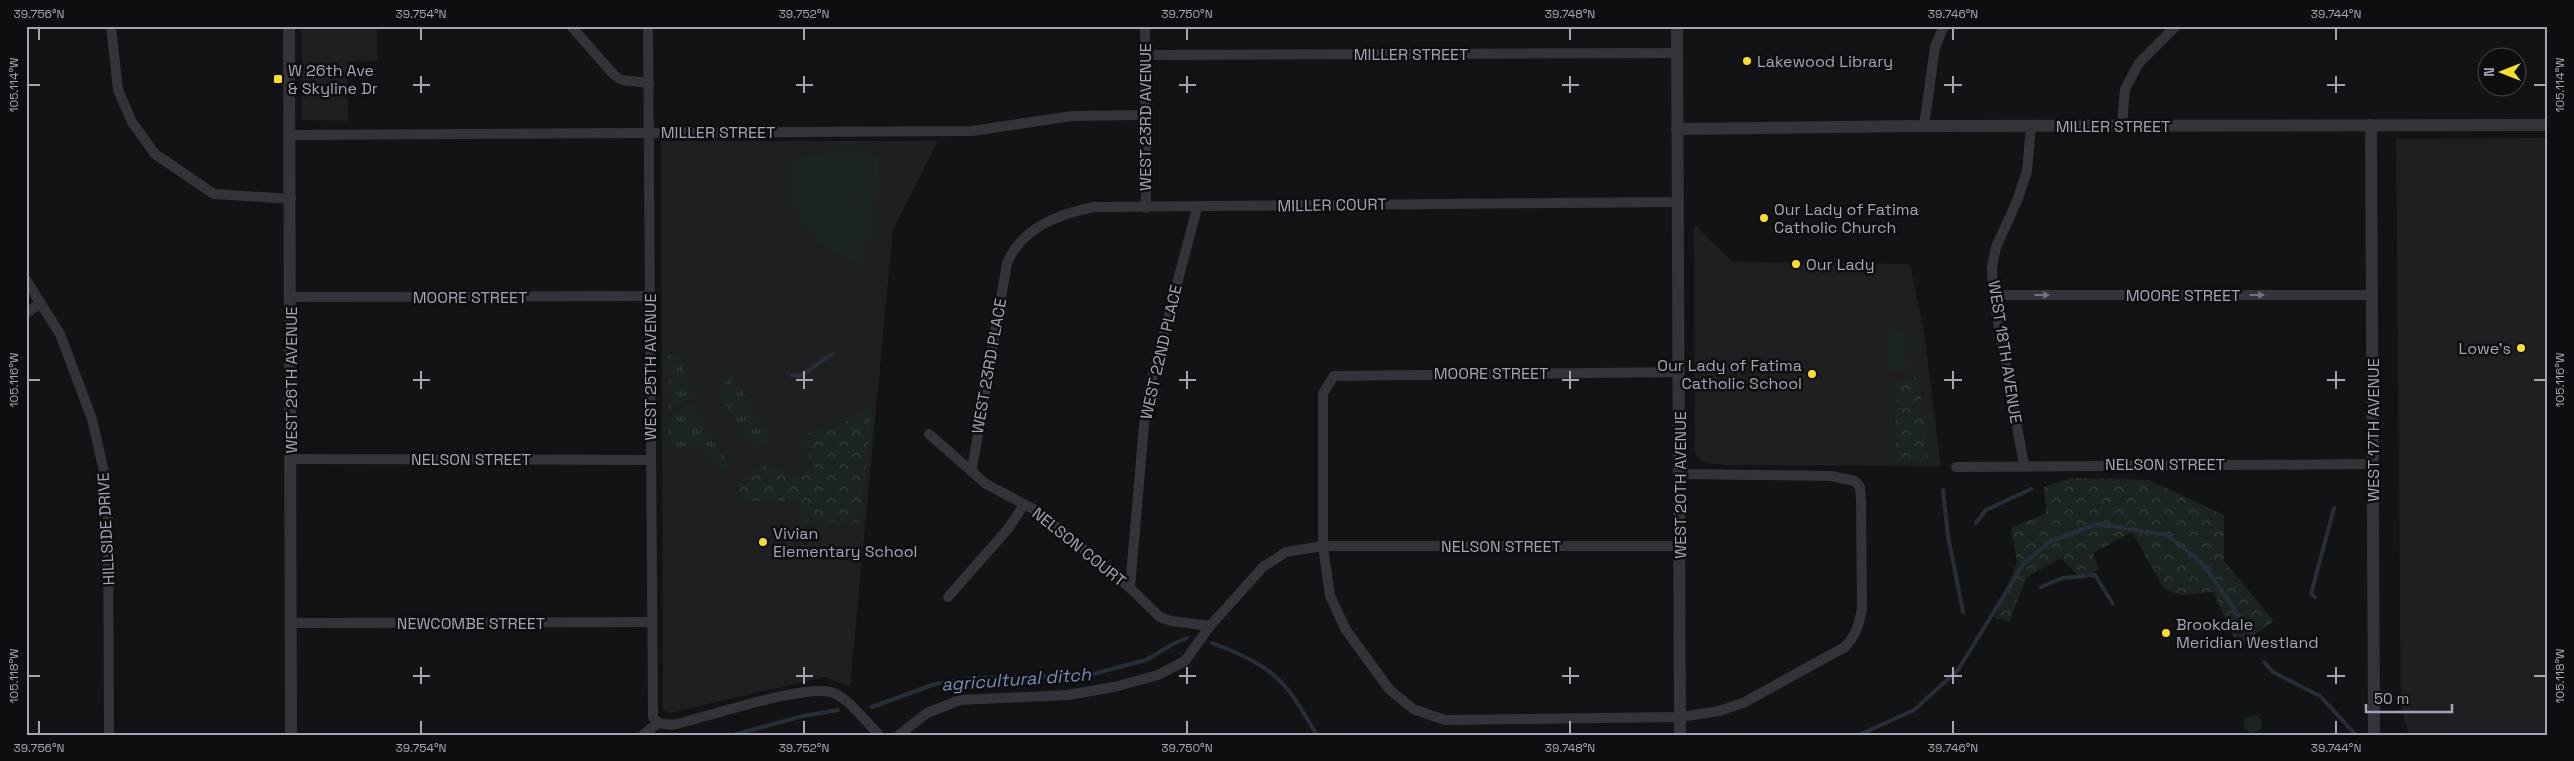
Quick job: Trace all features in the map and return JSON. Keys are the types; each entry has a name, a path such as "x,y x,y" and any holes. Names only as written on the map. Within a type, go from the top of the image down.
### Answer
{"street":[{"path":"111,26 118,90 132,122 155,154 214,194 291,199"},
{"name":"WEST 26TH AVENUE","path":"289,26 292,459 291,735"},
{"path":"571,26 614,75 622,80 649,83"},
{"name":"WEST 25TH AVENUE","path":"648,26 652,707 653,716 658,723"},
{"name":"WEST 23RD AVENUE","path":"1145,26 1146,208"},
{"name":"WEST 20TH AVENUE","path":"1677,26 1680,735"},
{"path":"1924,126 1935,47 1944,26"},
{"path":"2122,125 2125,89 2138,62 2176,26"},
{"name":"MILLER STREET","path":"1146,55 1677,53"},
{"name":"MILLER STREET","path":"291,135 972,131 1072,116 1145,115"},
{"name":"MILLER STREET","path":"1678,129 2122,125 2548,125"},
{"name":"WEST 17TH AVENUE","path":"2371,125 2374,735"},
{"name":"WEST 18TH AVENUE","path":"2024,465 1993,296 1992,267 1996,247 2017,201 2028,171 2030,126"},
{"name":"MILLER COURT","path":"1007,262 1012,250 1025,235 1060,216 1094,207 1196,208 1462,203 1678,202"},
{"name":"WEST 22ND PLACE","path":"1130,588 1146,402 1196,208"},
{"name":"WEST 23RD PLACE","path":"972,469 1007,262"},
{"name":"HILLSIDE DRIVE","path":"26,280 60,334 92,419 103,467 108,518 109,735"},
{"name":"MOORE STREET","path":"1993,296 2372,295"},
{"name":"MOORE STREET","path":"291,297 650,296"},
{"path":"26,314 41,303"},
{"name":"MOORE STREET","path":"1323,546 1323,393 1334,376 1348,374 1679,372"},
{"name":"NELSON COURT","path":"930,434 972,469 986,484 1039,512 1130,588 1160,617 1172,621 1210,626"},
{"name":"NELSON STREET","path":"292,459 650,460"},
{"name":"NELSON STREET","path":"1956,467 2024,465 2373,464"},
{"path":"1323,546 1330,596 1346,630 1389,689 1413,709 1445,720 1680,717 1719,711 1743,703 1820,662 1845,647 1853,638 1859,626 1862,609 1860,488 1855,480 1831,476 1679,474"},
{"path":"948,596 1007,530 1024,505"},
{"name":"NELSON STREET","path":"899,735 927,713 960,700 1058,696 1137,682 1185,661 1210,626 1263,567 1286,552 1323,546 1680,546"},
{"name":"NEWCOMBE STREET","path":"291,623 652,622"},
{"path":"642,735 658,723 672,725 801,692 824,690 835,694 848,703 880,735"}],"shaded area":[{"path":"302,26 377,26 377,61 347,62 348,121 302,120"},
{"path":"2548,138 2548,735 2409,735 2401,708 2396,139"},
{"name":"Vivian Elementary School","path":"661,141 938,141 893,229 850,687 825,677 669,713 663,709"},
{"name":"Our Lady of Fatima Catholic School","path":"1694,224 1733,262 1910,264 1924,332 1941,466 1726,465 1706,463 1699,460 1695,453"}],"green space":[{"path":"868,151 879,160 874,220 859,264 826,249 804,224 789,196 792,162 813,153"},
{"path":"1906,329 1908,370 1888,371 1886,330"},
{"path":"680,353 683,370 693,385 689,388 694,396 669,411 668,355"},
{"path":"733,377 772,439 755,449 716,390"},
{"path":"1918,377 1929,461 1896,464 1895,401 1900,400 1898,380"},
{"path":"690,403 730,467 721,472 705,447 676,449 669,446 669,419"},
{"path":"872,405 867,465 858,522 799,521 799,501 745,501 739,490 739,483 761,465 779,469 798,479 799,472 816,469 802,441 806,434 838,425"},
{"path":"2072,478 2149,480 2224,515 2224,561 2274,621 2238,646 2213,592 2181,595 2164,589 2132,532 2093,553 2099,569 2082,579 2061,558 2027,577 2009,622 1995,618 2017,562 2011,528 2046,513 2044,487"},
{"path":"2249,715 2257,715 2262,720 2260,731 2249,733 2244,728 2244,720"}],"waterway":[{"path":"792,375 800,376 832,354"},
{"path":"1976,523 1986,510 2031,489"},
{"path":"1943,490 1948,536 1963,612"},
{"path":"2315,597 2311,594 2334,508"},
{"name":"agricultural ditch","path":"1859,735 1914,710 1958,670 2024,563 2051,541 2097,524 2167,535 2202,563 2251,633"},
{"path":"2090,575 2095,575 2113,604"},
{"path":"2041,587 2062,578 2086,576"},
{"name":"agricultural ditch","path":"872,707 935,684 974,678 1089,675 1146,660 1187,638"},
{"name":"agricultural ditch","path":"1212,643 1250,659 1275,676 1292,695 1317,735"},
{"name":"agricultural ditch","path":"2264,662 2273,672 2320,696 2356,735"},
{"name":"agricultural ditch","path":"733,735 803,716 838,710"}],"place":[{"name":"Lakewood Library","path":"1747,61"},
{"name":"W 26th Ave & Skyline Dr","path":"278,79"},
{"name":"Our Lady of Fatima Catholic Church","path":"1764,218"},
{"name":"Our Lady","path":"1796,264"},
{"name":"Lowe's","path":"2521,348"},
{"name":"Our Lady of Fatima Catholic School","path":"1812,374"},
{"name":"Vivian Elementary School","path":"763,542"},
{"name":"Brookdale Meridian Westland","path":"2166,633"}]}
